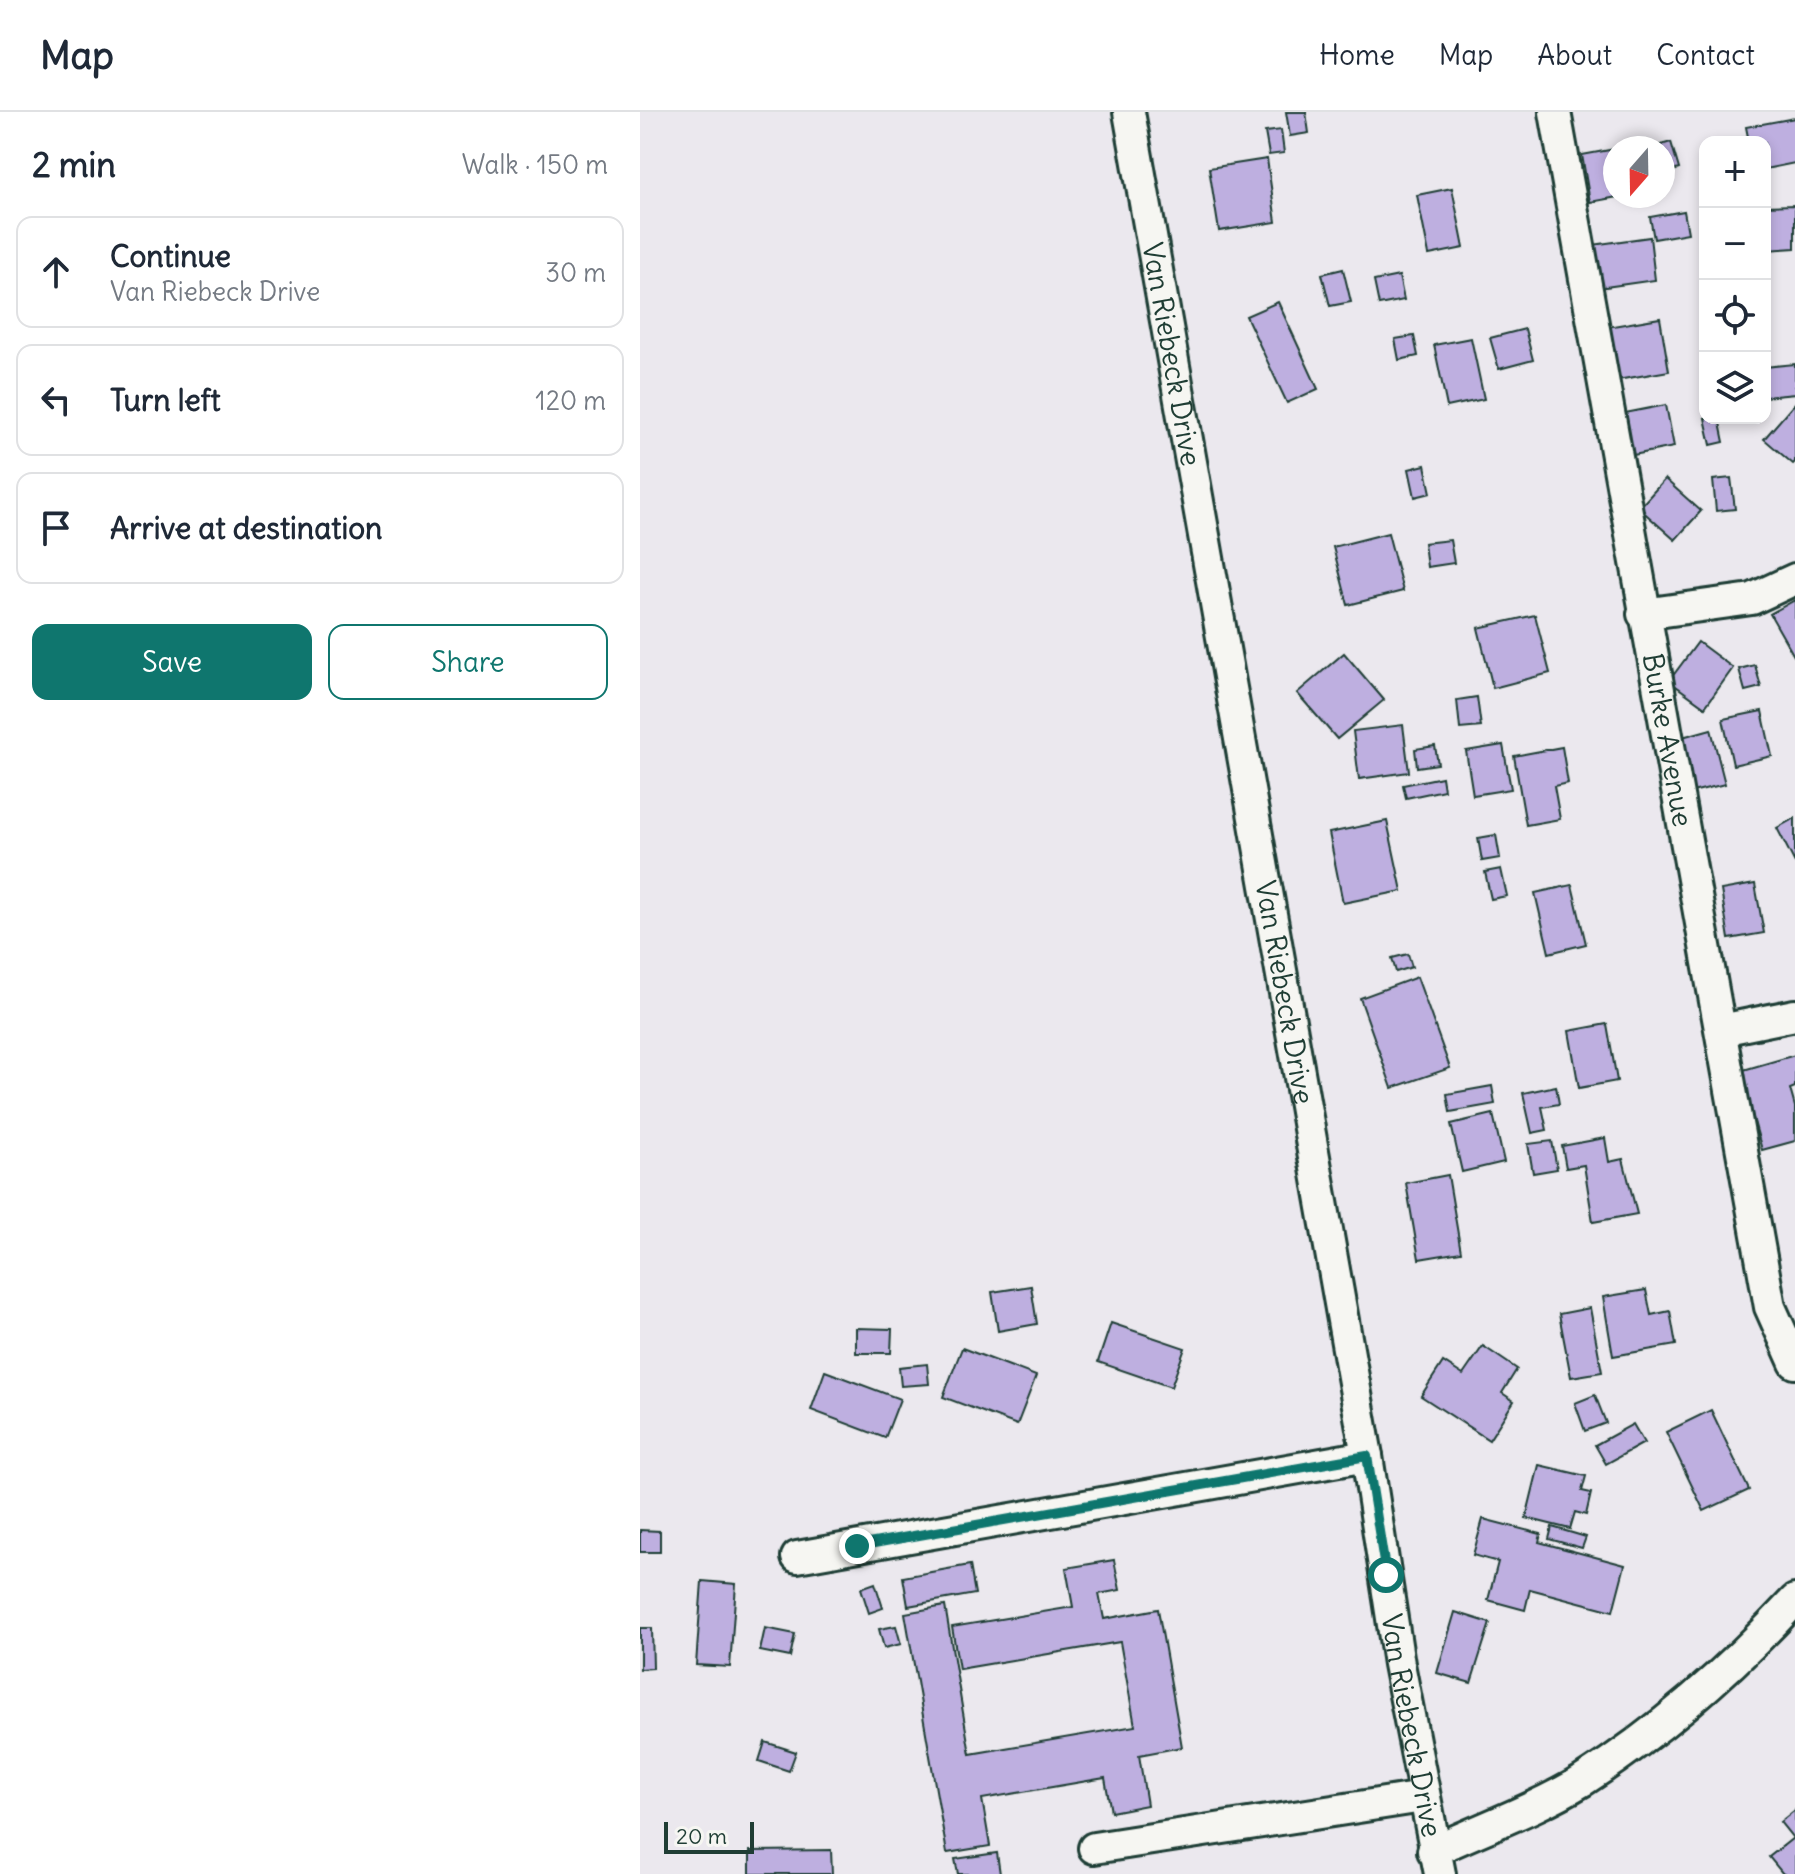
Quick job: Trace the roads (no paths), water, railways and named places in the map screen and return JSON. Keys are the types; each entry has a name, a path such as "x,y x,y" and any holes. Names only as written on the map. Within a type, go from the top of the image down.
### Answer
{"street":[{"name":"Van Riebeck Drive","path":"1129,112 1437,1863"},
{"name":"Burke Avenue","path":"1555,112 1770,1307 1795,1363"},
{"path":"1643,614 1752,599 1795,579"},
{"path":"1721,1030 1795,1015"},
{"path":"797,1557 1367,1456"},
{"path":"1437,1863 1579,1783 1679,1710 1790,1617"},
{"path":"1094,1848 1423,1797"}]}
